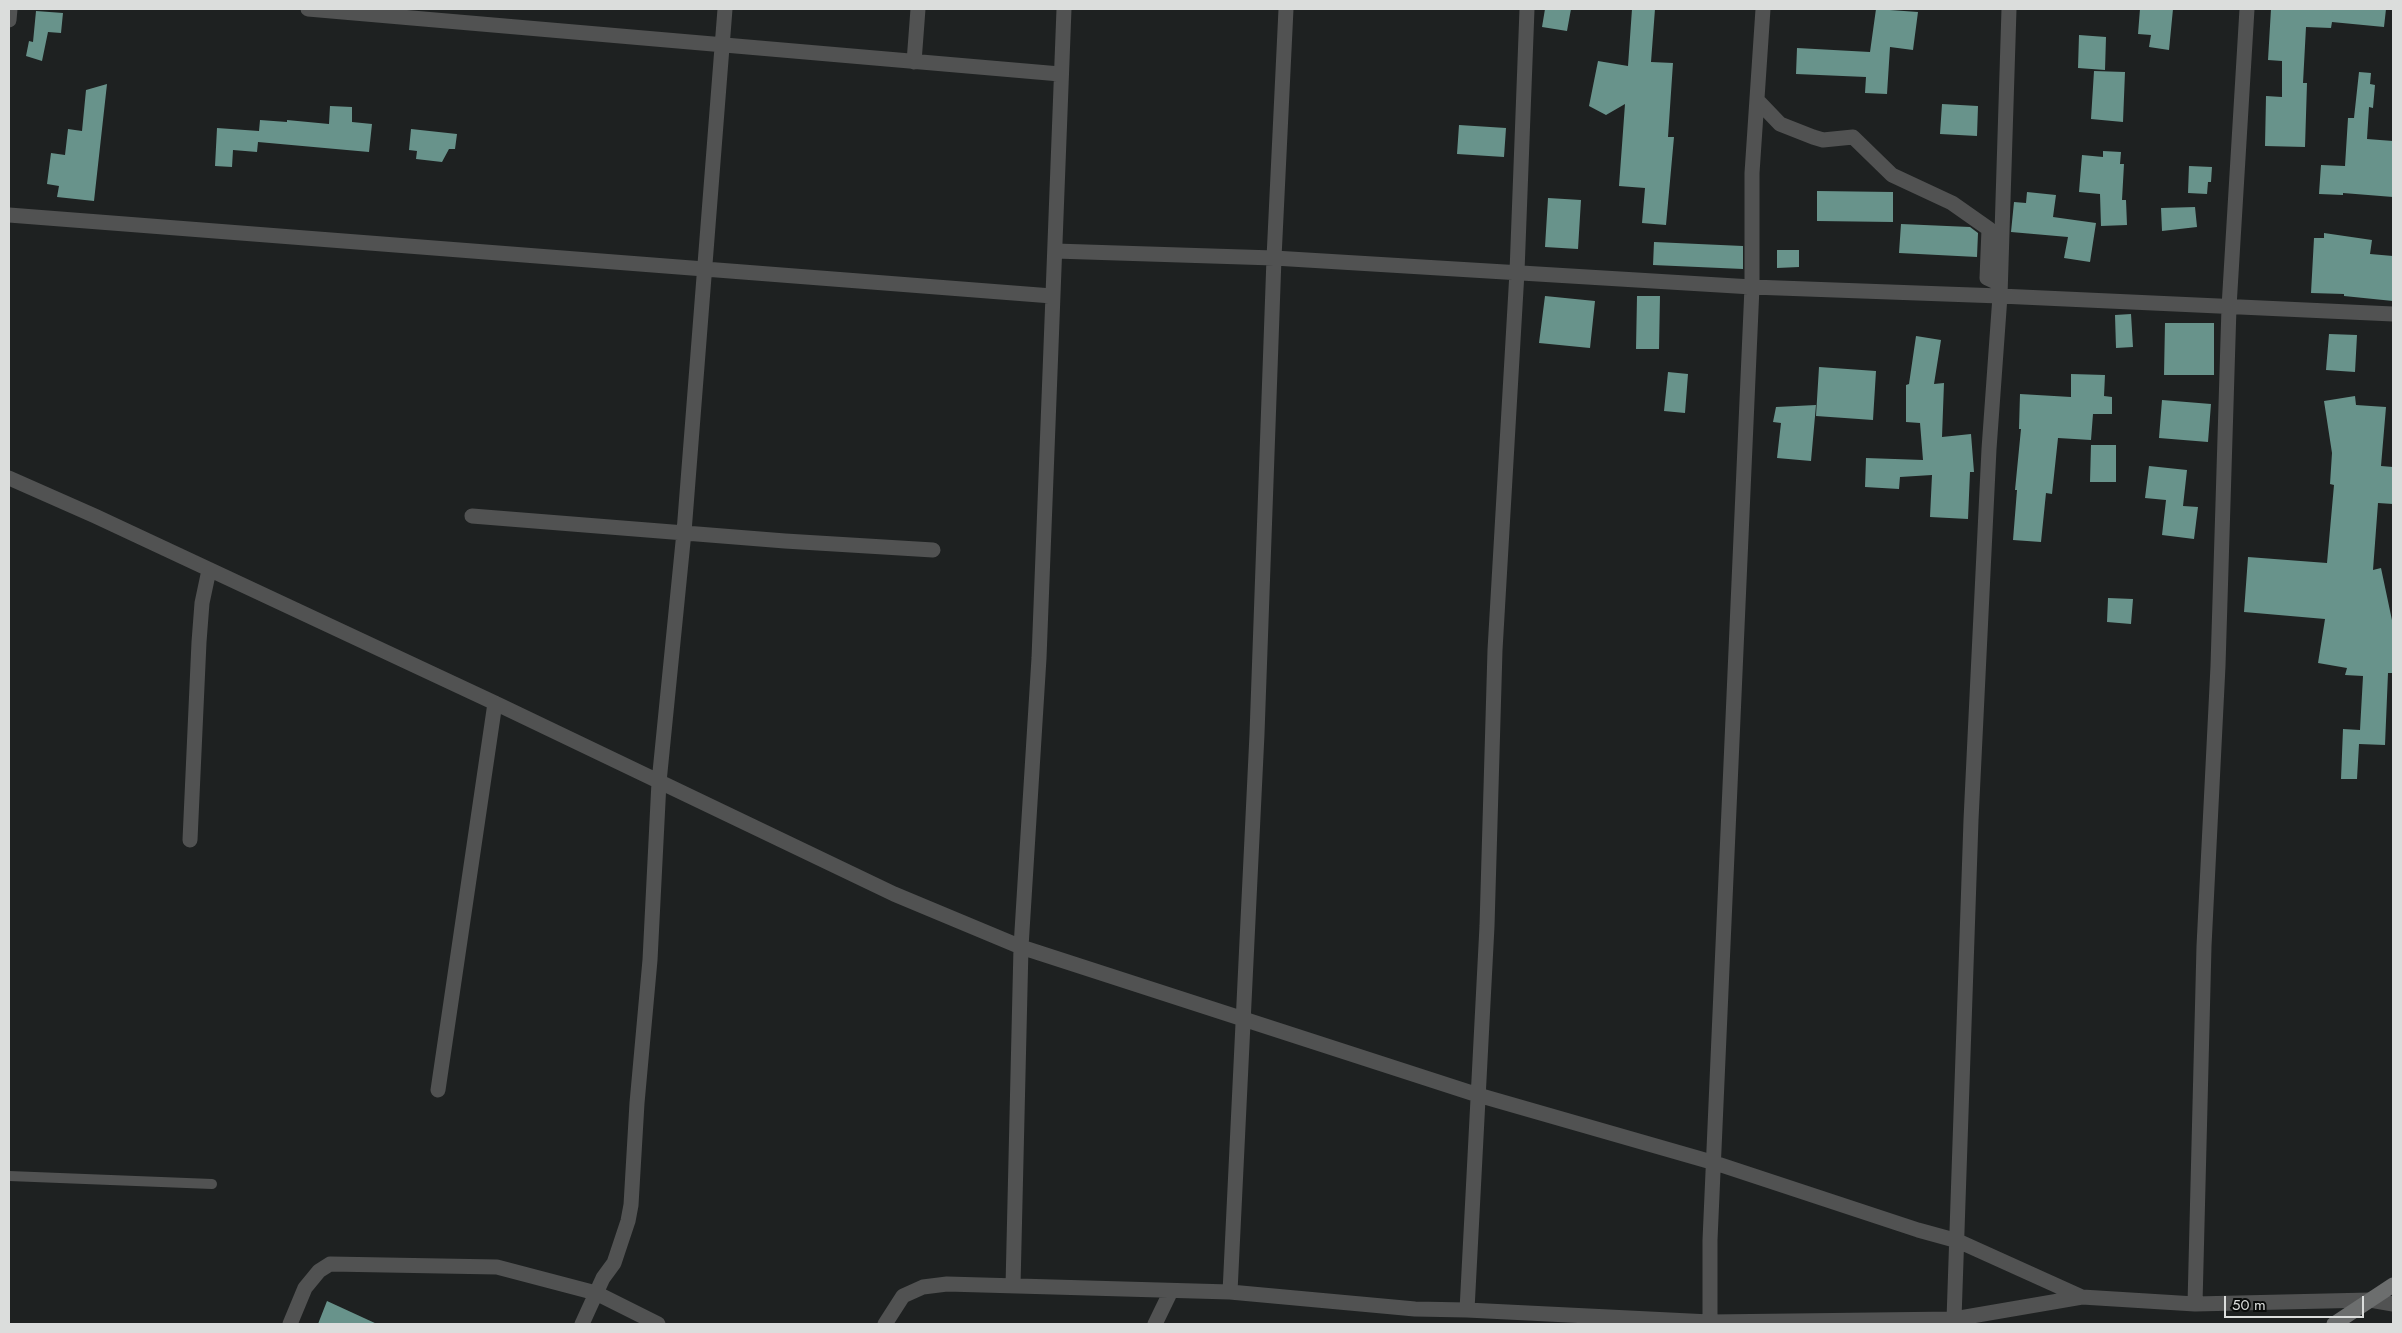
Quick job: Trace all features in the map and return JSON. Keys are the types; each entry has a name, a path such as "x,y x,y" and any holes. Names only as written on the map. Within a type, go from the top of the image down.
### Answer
{"main road":[{"path":"2334,1324 2393,1285"}],"street":[{"path":"9,20 10,9"},
{"path":"308,9 1060,74"},
{"path":"582,1324 596,1292 614,1263 626,1231 631,1205 637,1103 650,960 659,782 684,532 725,9"},
{"path":"914,62 918,9"},
{"path":"1013,1286 1021,947 1039,658 1064,9"},
{"path":"1230,1292 1257,734 1271,392 1274,258 1286,9"},
{"path":"1467,1310 1488,907 1495,650 1517,272 1526,9"},
{"path":"1710,1322 1710,1240 1715,1163 1752,288 1752,173 1763,9"},
{"path":"1954,1319 1971,820 1989,449 2000,290 2008,9"},
{"path":"2195,1304 2204,946 2218,666 2229,306 2247,9"},
{"path":"1757,100 1780,124 1813,137 1823,140 1852,137 1892,176 1952,203 1989,229 1987,278 2000,290"},
{"path":"9,215 1052,296"},
{"path":"1055,251 1274,258 1752,288 2000,290 2229,306 2393,314"},
{"path":"9,478 96,516 495,703 894,894 1021,947 1478,1095 1715,1163 1918,1230 1958,1241 2082,1298"},
{"path":"472,516 785,541 933,550"},
{"path":"190,840 199,642 202,603 208,570"},
{"path":"438,1090 495,703"},
{"path":"290,1324 305,1288 319,1271 330,1264 497,1267 596,1292 658,1324"},
{"path":"885,1324 903,1296 923,1287 947,1284 1116,1287 1171,1291 1230,1292 1415,1317 1467,1310 1710,1322 1954,1319 2082,1298 2195,1304 2370,1300 2393,1304"},
{"path":"1155,1324 1171,1291"}],"lane":[{"path":"9,1176 212,1184"}],"building":[{"path":"1545,9 1571,9 1567,31 1542,27"},
{"path":"1632,9 1655,9 1651,62 1673,63 1668,137 1674,137 1666,225 1642,223 1645,188 1619,186 1625,104 1606,115 1589,106 1598,61 1628,66"},
{"path":"1876,9 1918,12 1913,50 1890,47 1887,94 1865,93 1866,77 1796,74 1797,48 1870,52"},
{"path":"2140,9 2173,9 2169,50 2149,47 2151,35 2138,34"},
{"path":"2271,9 2386,9 2384,27 2332,22 2331,28 2306,27 2303,83 2307,83 2305,147 2265,146 2266,96 2282,97 2282,61 2268,60"},
{"path":"36,11 63,13 61,33 48,32 42,61 26,56 29,41 33,42"},
{"path":"2079,35 2106,37 2105,70 2078,68"},
{"path":"2094,71 2125,72 2123,122 2091,119"},
{"path":"2359,72 2371,73 2370,84 2375,85 2373,108 2369,107 2367,139 2393,141 2393,197 2343,193 2343,195 2319,194 2321,165 2345,166 2348,118 2354,118"},
{"path":"107,84 94,201 57,197 59,186 47,184 51,153 65,155 68,129 82,131 86,90"},
{"path":"1942,104 1978,106 1977,136 1940,134"},
{"path":"330,106 352,107 352,122 372,124 369,152 258,142 257,152 233,150 232,167 215,166 217,128 259,131 260,120 287,122 287,120 329,124"},
{"path":"1459,125 1506,128 1504,157 1457,154"},
{"path":"411,129 457,134 455,149 449,149 442,162 416,159 417,151 409,150"},
{"path":"2103,151 2121,152 2120,164 2124,164 2122,200 2126,200 2127,225 2101,226 2100,194 2079,192 2082,155 2103,157"},
{"path":"2189,166 2212,167 2211,182 2208,182 2207,194 2188,193"},
{"path":"1817,191 1893,192 1893,222 1817,221"},
{"path":"2027,192 2056,195 2053,217 2096,223 2090,262 2064,258 2068,237 2011,232 2014,202 2026,203"},
{"path":"1548,198 1581,200 1578,249 1545,247"},
{"path":"2195,207 2197,227 2162,231 2161,208"},
{"path":"1901,224 1970,227 1978,233 1977,257 1899,253"},
{"path":"2324,233 2372,240 2370,254 2393,256 2393,301 2344,296 2344,294 2311,293 2314,238 2324,238"},
{"path":"1654,242 1743,246 1743,269 1653,265"},
{"path":"1777,250 1799,250 1799,267 1777,268"},
{"path":"1545,296 1595,301 1590,348 1539,343"},
{"path":"1637,296 1660,296 1659,349 1636,349"},
{"path":"2131,314 2133,347 2116,348 2115,315"},
{"path":"2165,323 2214,323 2214,375 2164,375"},
{"path":"2329,334 2357,335 2355,372 2326,370"},
{"path":"1916,336 1941,340 1934,384 1944,383 1942,437 1971,434 1974,472 1970,472 1968,519 1930,517 1932,475 1900,477 1899,489 1865,487 1866,458 1923,460 1920,423 1906,422 1906,385 1909,384"},
{"path":"1819,367 1876,371 1873,420 1816,416"},
{"path":"1668,372 1688,374 1685,413 1664,411"},
{"path":"2071,374 2105,375 2104,396 2112,397 2112,414 2093,414 2091,440 2058,438 2052,494 2046,493 2041,542 2013,540 2017,490 2015,490 2021,429 2019,429 2020,394 2071,397"},
{"path":"2355,396 2356,405 2386,407 2381,466 2393,467 2393,504 2378,503 2373,570 2381,568 2393,625 2393,673 2388,673 2385,745 2359,744 2357,779 2341,779 2343,729 2360,730 2363,676 2345,675 2347,668 2318,663 2325,619 2244,612 2248,557 2327,563 2334,485 2330,484 2332,453 2324,401"},
{"path":"2162,400 2211,404 2208,442 2159,438"},
{"path":"1816,405 1811,461 1777,458 1781,423 1773,422 1776,407"},
{"path":"2091,445 2116,445 2116,482 2090,482"},
{"path":"2149,466 2187,470 2183,506 2198,507 2194,539 2162,535 2166,500 2145,498"},
{"path":"2108,598 2133,599 2131,624 2107,622"},
{"path":"327,1301 377,1324 318,1324"}]}
